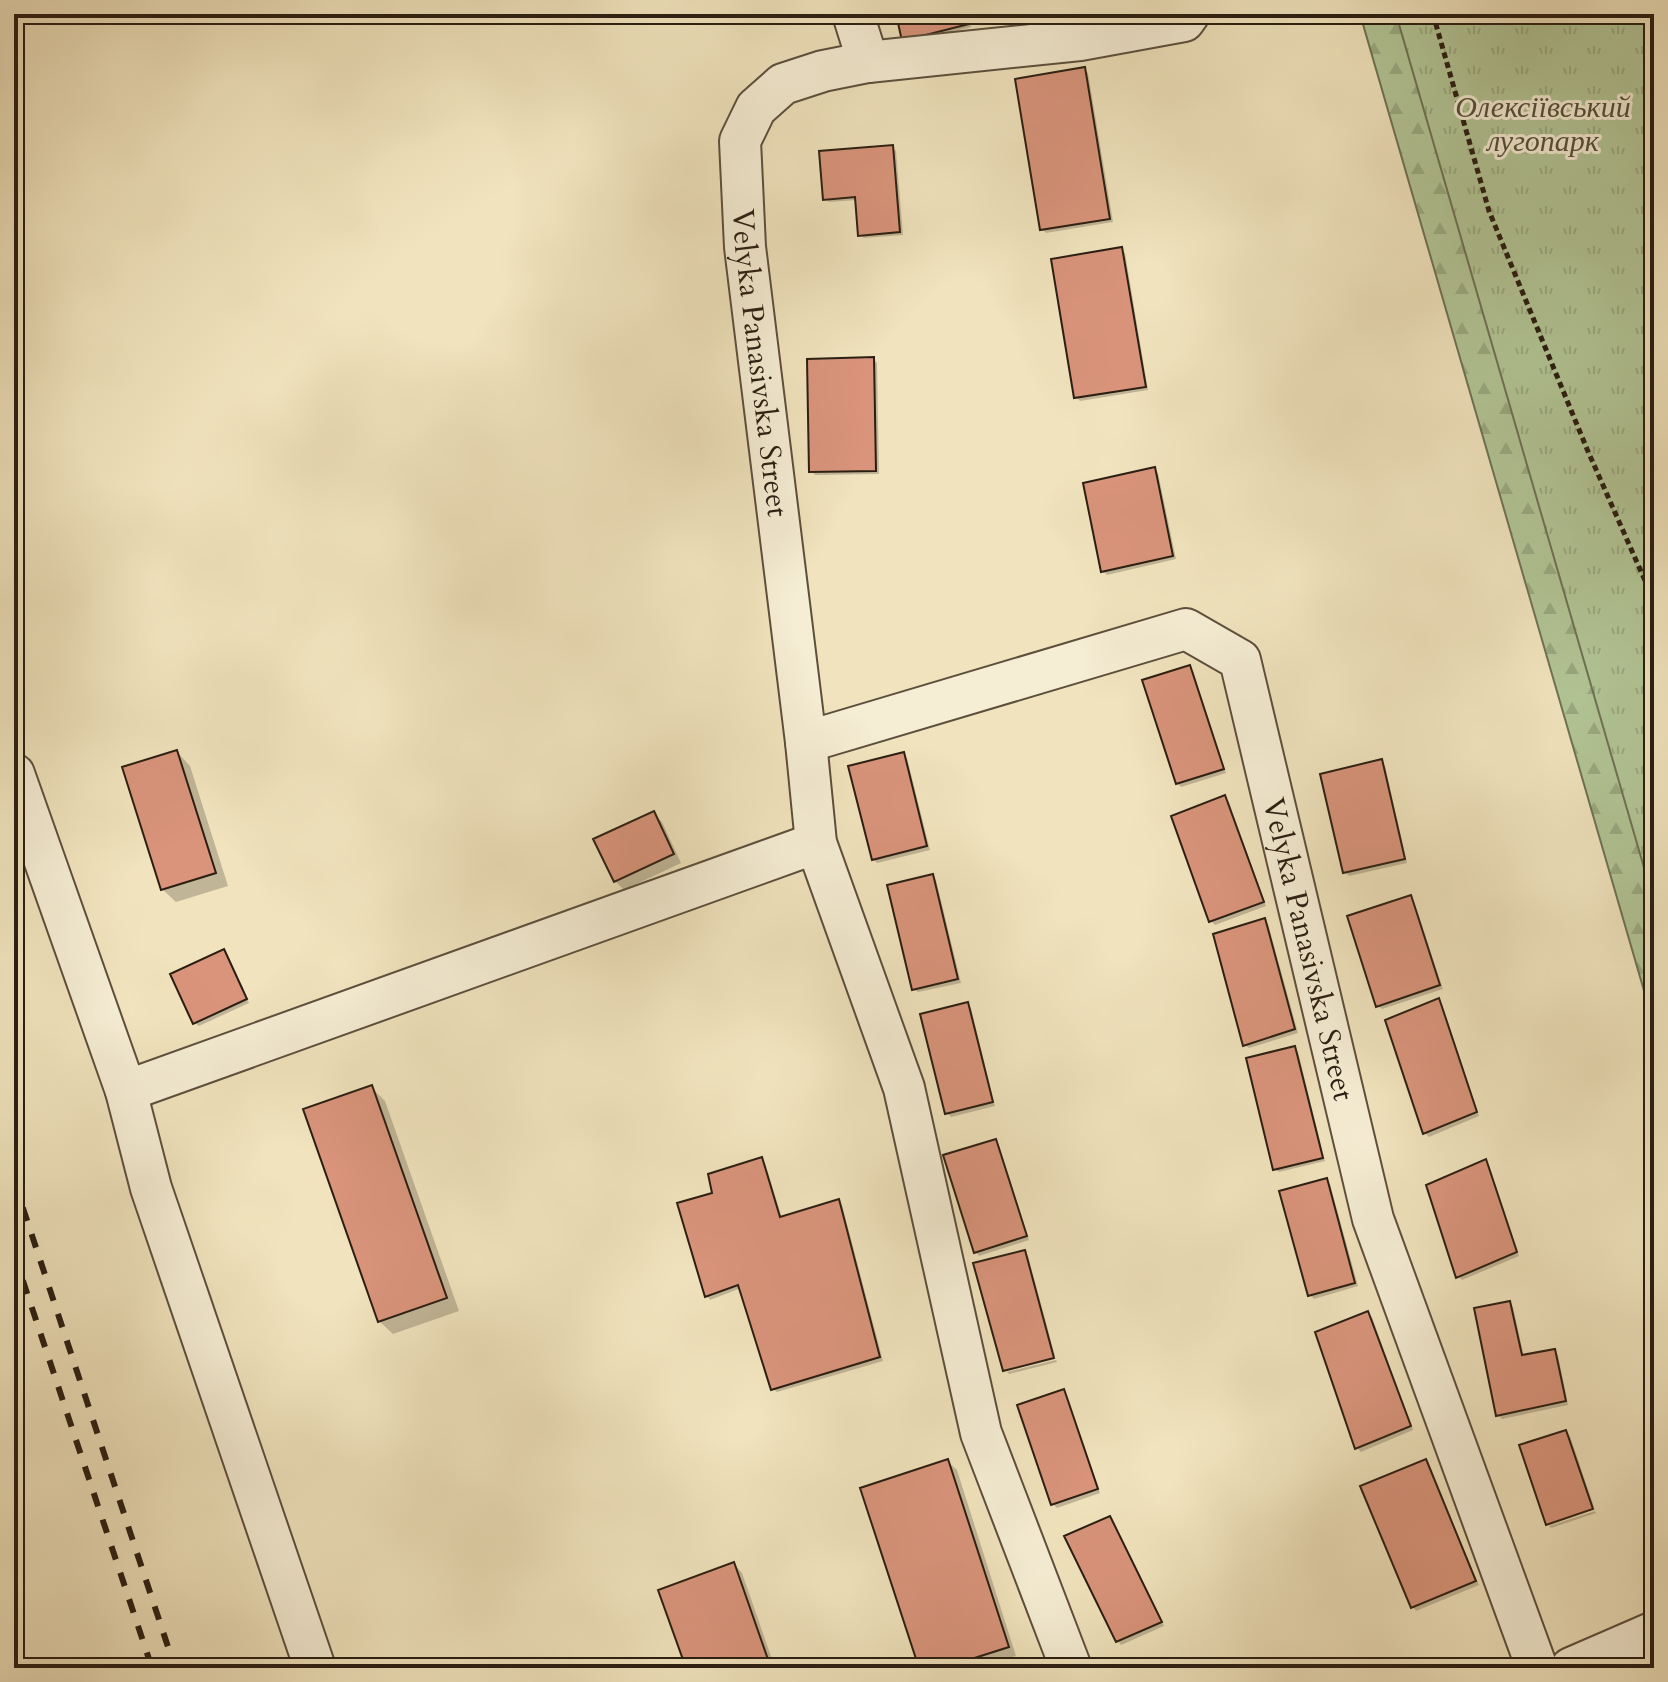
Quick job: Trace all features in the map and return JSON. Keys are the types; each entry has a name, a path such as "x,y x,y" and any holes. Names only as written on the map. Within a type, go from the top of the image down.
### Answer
{"street":[{"path":"853,14 868,62"},
{"name":"Velyka Panasivska Street","path":"1071,1668 981,1433 904,1088 816,843 745,247 740,141 756,108 783,84 823,71 868,62 1080,40 1184,21 1189,14"},
{"name":"Velyka Panasivska Street","path":"806,742 1186,629 1240,660 1373,1219 1537,1668"},
{"path":"14,774 126,1091 151,1188 315,1668"},
{"path":"126,1091 816,843"},
{"path":"1571,1668 1654,1632"}],"path":[{"path":"1433,14 1489,211 1587,449 1654,601"}],"green space":[{"name":"Олексіївський лугопарк","path":"1360,14 1654,14 1654,1025"},
{"name":"Олексіївський лугопарк","path":"1396,14 1654,14 1654,902"}],"building":[{"path":"896,14 966,14 969,24 902,41"},
{"path":"1085,67 1110,219 1040,230 1015,79"},
{"path":"893,145 900,232 858,236 855,197 823,200 819,151"},
{"path":"1122,247 1146,387 1074,398 1051,259"},
{"path":"874,357 876,471 809,472 807,359"},
{"path":"1155,467 1173,556 1101,572 1083,483"},
{"path":"1190,665 1224,769 1176,784 1142,680"},
{"path":"177,750 216,873 161,890 122,767"},
{"path":"904,752 927,846 872,860 848,766"},
{"path":"1382,759 1405,859 1343,873 1320,774"},
{"path":"1225,795 1264,902 1209,922 1171,816"},
{"path":"654,811 674,854 614,882 593,839"},
{"path":"933,874 958,979 912,990 887,885"},
{"path":"1411,895 1440,985 1376,1007 1347,916"},
{"path":"1265,918 1295,1029 1243,1046 1213,934"},
{"path":"224,949 247,999 193,1024 170,974"},
{"path":"1439,998 1477,1112 1423,1134 1385,1020"},
{"path":"968,1002 993,1102 945,1114 920,1014"},
{"path":"1295,1046 1323,1158 1273,1170 1246,1058"},
{"path":"372,1085 447,1298 378,1322 303,1109"},
{"path":"996,1139 1027,1236 974,1253 943,1155"},
{"path":"762,1157 780,1217 839,1199 880,1357 771,1390 738,1285 705,1297 677,1203 712,1193 708,1174"},
{"path":"1486,1159 1517,1252 1456,1278 1426,1185"},
{"path":"1327,1178 1355,1283 1308,1296 1279,1191"},
{"path":"1025,1250 1054,1358 1003,1371 973,1263"},
{"path":"1510,1301 1522,1355 1555,1349 1566,1401 1496,1416 1474,1308"},
{"path":"1368,1311 1411,1426 1355,1449 1315,1332"},
{"path":"1064,1389 1098,1489 1051,1505 1017,1405"},
{"path":"1566,1430 1593,1509 1546,1525 1519,1445"},
{"path":"948,1459 1009,1647 943,1668 919,1668 860,1488"},
{"path":"1426,1459 1476,1581 1411,1608 1360,1486"},
{"path":"1110,1516 1162,1622 1116,1642 1064,1536"},
{"path":"734,1562 771,1668 686,1668 658,1590"}],"railway":[{"path":"14,1181 175,1668"},
{"path":"14,1254 152,1668"},
{"path":"14,1659 17,1668"}]}
